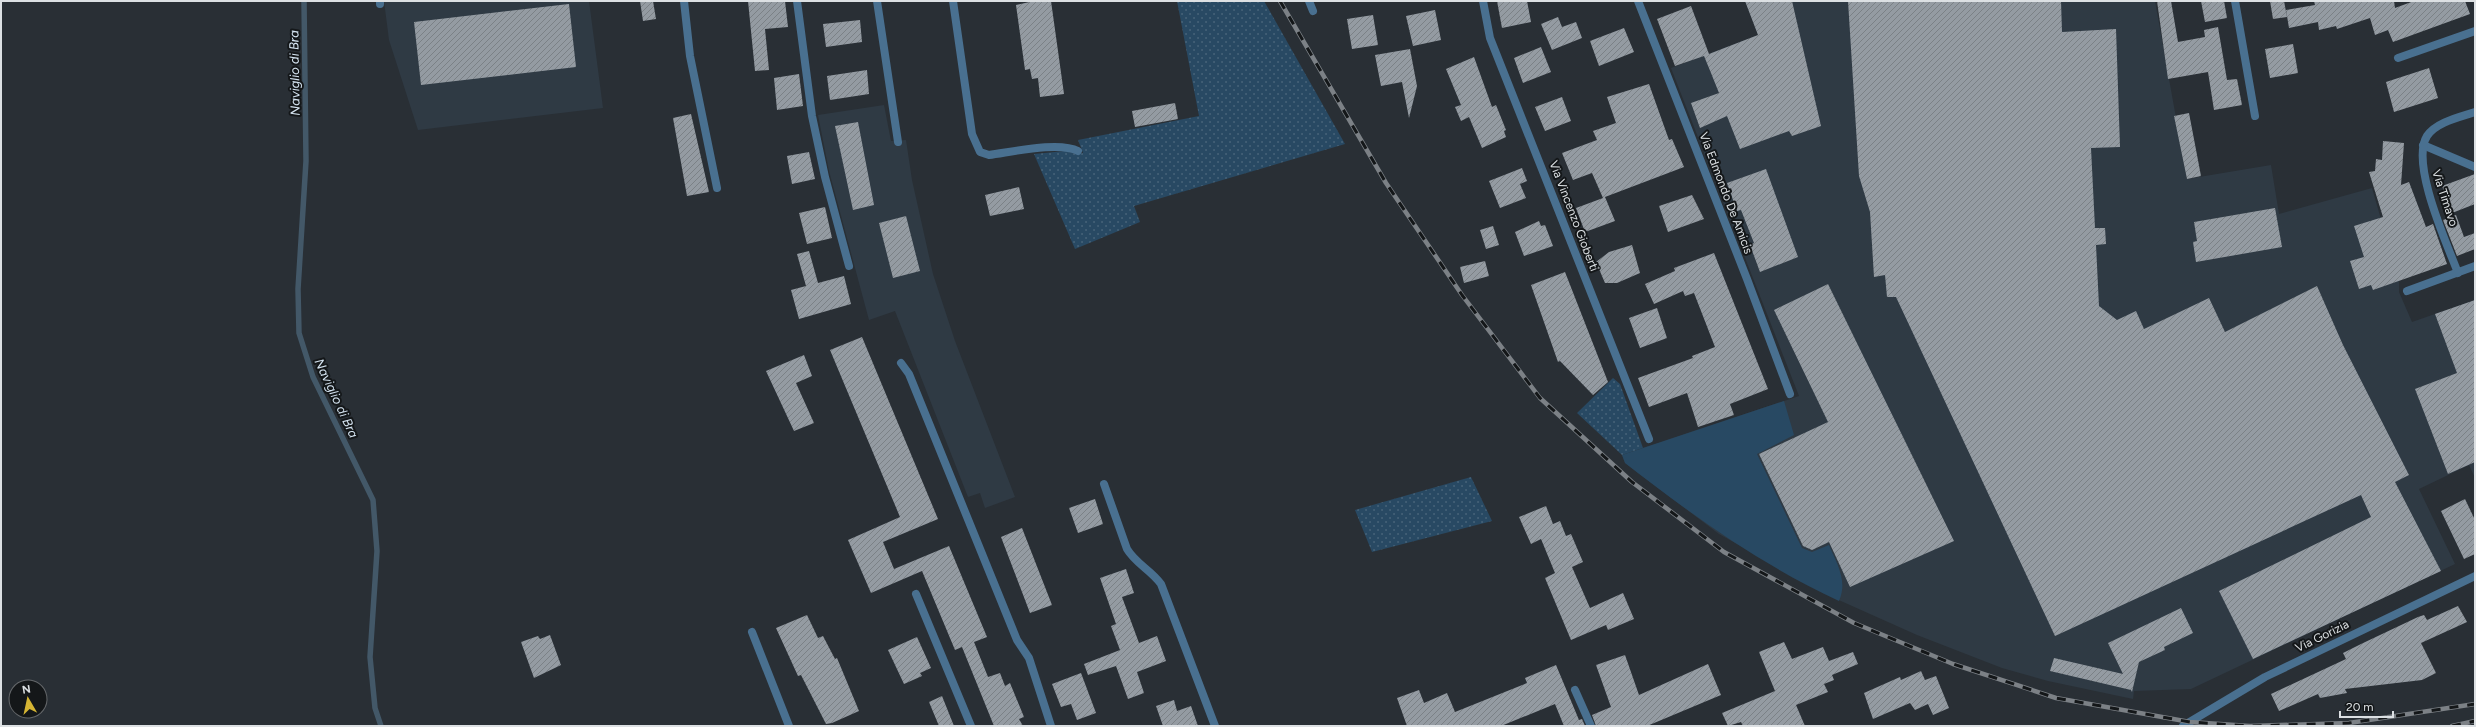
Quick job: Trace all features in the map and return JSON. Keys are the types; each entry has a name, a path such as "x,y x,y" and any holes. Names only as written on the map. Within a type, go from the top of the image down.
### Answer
{"street":[{"path":"684,1 690,56 716,188"},
{"path":"797,1 812,116 825,177 849,266"},
{"path":"877,1 898,142"},
{"path":"953,1 972,134 980,152 989,154 1060,147 1072,148 1078,151"},
{"path":"1309,1 1314,11"},
{"name":"Via Vincenzo Gioberti","path":"1483,1 1490,38 1649,439"},
{"name":"Via Edmondo De Amicis","path":"1638,1 1747,279 1790,394"},
{"path":"2235,1 2255,116"},
{"path":"2398,58 2475,31"},
{"path":"2475,112 2438,125 2427,136 2423,145 2475,167"},
{"name":"Via Timavo","path":"2423,145 2421,163 2424,177 2458,273"},
{"path":"2407,291 2475,266"},
{"path":"901,363 909,374 1017,640 1029,658 1051,726"},
{"path":"1104,484 1127,550 1133,559 1154,575 1161,584 1216,726"},
{"name":"Via Gorizia","path":"2183,726 2266,677 2475,576"},
{"path":"916,594 971,726"},
{"path":"752,632 789,726"},
{"path":"1576,690 1591,726"}],"shaded area":[{"path":"384,1 589,1 603,108 418,130 389,40"},
{"path":"1177,1 1264,1 1345,144 1134,206 1140,222 1075,249 1034,154 1065,151 1076,154 1083,153 1078,140 1199,116"},
{"path":"1745,1 2155,1 2187,179 2271,165 2279,214 2372,188 2399,282 2399,292 2412,322 2475,300 2475,478 2469,465 2419,489 2455,564 2191,689 2134,691 2133,699 2048,681 2002,668 1917,635 1832,597 1719,534 1625,463 1622,455 1799,396 1671,68 1758,35"},
{"path":"884,105 891,141 906,140 912,180 933,274 955,341 1015,497 985,508 980,493 968,497 895,311 869,320 829,171 818,115"},
{"path":"1613,378 1620,384 1643,448 1622,455 1577,413"},
{"path":"1784,401 1794,435 1757,454 1802,548 1812,552 1829,545 1842,580 1839,601 1782,572 1728,538 1625,463 1622,455"},
{"path":"1471,477 1492,521 1372,552 1355,510"}],"building":[{"path":"640,1 653,1 656,19 643,21"},
{"path":"748,1 785,1 788,27 765,29 769,70 755,71"},
{"path":"1034,1 1051,1 1064,94 1040,97 1038,78 1032,79 1030,69 1025,70 1016,5"},
{"path":"1497,1 1527,1 1531,22 1502,28"},
{"path":"1745,1 1792,1 1821,126 1792,136 1789,131 1740,149 1727,116 1700,128 1691,103 1719,93 1704,56 1675,66 1657,19 1691,6 1709,54 1758,35"},
{"path":"1848,1 2061,1 2062,32 2116,29 2120,147 2091,148 2095,228 2105,228 2106,244 2096,245 2099,306 2117,320 2136,311 2144,329 2209,298 2225,332 2317,286 2343,345 2409,475 2395,482 2441,571 2253,659 2219,591 2371,517 2361,495 2055,636 1896,297 1887,297 1885,275 1874,277 1870,212 1859,176"},
{"path":"2157,1 2171,1 2178,42 2205,37 2204,30 2218,27 2227,80 2237,79 2242,105 2214,110 2208,72 2168,79"},
{"path":"2201,1 2224,1 2227,18 2205,22"},
{"path":"2270,1 2284,1 2287,17 2273,19"},
{"path":"2314,1 2394,1 2395,8 2414,1 2465,1 2470,14 2393,42 2388,30 2375,35 2370,18 2337,29 2336,26 2319,30 2318,22 2289,28 2286,10 2315,5"},
{"path":"569,4 576,67 421,85 414,22"},
{"path":"1435,10 1441,40 1413,46 1406,16"},
{"path":"1373,15 1378,45 1352,49 1347,19"},
{"path":"1558,17 1562,27 1576,22 1582,38 1552,50 1541,24"},
{"path":"860,20 862,42 826,47 823,24"},
{"path":"1624,28 1634,52 1599,66 1590,41"},
{"path":"2293,44 2298,73 2270,78 2265,49"},
{"path":"1541,47 1551,72 1523,83 1514,58"},
{"path":"1410,49 1417,86 1409,118 1402,82 1381,86 1375,55"},
{"path":"1474,57 1492,107 1496,105 1506,130 1504,131 1506,137 1482,148 1469,117 1461,121 1455,107 1461,105 1446,69"},
{"path":"2429,68 2438,98 2394,112 2386,82"},
{"path":"867,70 869,94 830,100 827,76"},
{"path":"799,74 803,106 777,110 774,78"},
{"path":"1649,84 1669,140 1672,139 1684,167 1605,197 1615,221 1585,232 1576,208 1603,198 1592,173 1573,180 1562,153 1597,140 1593,131 1616,123 1607,97"},
{"path":"1562,97 1571,121 1545,131 1535,107"},
{"path":"1175,103 1178,119 1135,127 1132,111"},
{"path":"2189,113 2201,176 2187,179 2174,116"},
{"path":"691,114 709,192 687,196 673,118"},
{"path":"858,122 874,205 853,210 835,126"},
{"path":"2383,141 2404,143 2401,185 2409,182 2426,227 2433,224 2447,264 2373,290 2371,285 2359,289 2350,261 2364,257 2354,226 2383,217 2369,172 2375,171 2376,159 2382,160"},
{"path":"809,152 815,179 792,184 787,156"},
{"path":"1522,168 1527,181 1520,184 1526,198 1500,208 1489,181"},
{"path":"1766,169 1798,257 1760,272 1750,245 1754,243 1741,210 1737,211 1727,183"},
{"path":"2475,174 2475,204 2452,213 2442,186"},
{"path":"1019,187 1024,209 990,216 985,195"},
{"path":"1692,195 1704,219 1668,232 1659,206"},
{"path":"825,207 832,238 807,244 799,213"},
{"path":"2275,208 2282,247 2196,262 2193,242 2197,241 2194,222"},
{"path":"2456,215 2464,237 2475,233 2475,249 2457,256 2443,220"},
{"path":"906,216 920,271 893,278 879,223"},
{"path":"1539,221 1541,226 1545,225 1553,246 1524,256 1515,232"},
{"path":"1493,226 1499,245 1486,249 1480,230"},
{"path":"1632,245 1640,273 1617,283 1605,283 1596,262 1609,252"},
{"path":"809,251 818,283 844,276 851,304 799,319 791,290 806,286 797,254"},
{"path":"1714,253 1768,389 1730,404 1734,415 1698,427 1687,393 1649,407 1638,378 1693,358 1692,356 1715,347 1694,293 1685,296 1683,291 1654,304 1645,284 1675,271 1674,268"},
{"path":"1485,261 1489,276 1464,283 1460,267"},
{"path":"1565,272 1608,382 1593,395 1560,361 1558,362 1531,285"},
{"path":"1828,284 1954,541 1850,587 1829,542 1812,550 1803,546 1759,454 1828,422 1774,310"},
{"path":"2475,300 2475,462 2448,474 2415,389 2457,373 2435,314"},
{"path":"1657,308 1667,338 1640,348 1629,318"},
{"path":"862,337 938,519 883,542 894,569 949,546 987,637 974,642 988,677 1000,673 1005,686 1010,683 1024,717 1019,719 1023,726 994,726 962,647 955,650 922,571 871,593 848,540 900,517 830,350"},
{"path":"804,355 812,376 796,383 814,423 794,431 766,371"},
{"path":"1095,499 1103,524 1078,533 1069,508"},
{"path":"2465,499 2475,520 2475,554 2464,559 2441,511"},
{"path":"1546,506 1553,524 1560,521 1566,536 1571,534 1583,562 1572,567 1590,608 1623,593 1634,619 1608,630 1606,625 1571,640 1545,578 1555,573 1541,539 1531,544 1519,517"},
{"path":"1022,528 1052,605 1030,613 1001,537"},
{"path":"1126,569 1134,593 1122,597 1139,643 1157,636 1166,661 1137,672 1144,693 1128,699 1116,666 1088,675 1084,664 1120,650 1111,626 1116,624 1100,578"},
{"path":"2458,606 2467,622 2421,643 2436,673 2422,680 2345,689 2347,693 2320,698 2318,694 2279,711 2271,694 2346,659 2343,653 2418,617 2424,615 2427,620"},
{"path":"2181,608 2193,633 2164,647 2165,650 2139,662 2132,692 2131,690 2050,671 2054,658 2123,674 2108,643"},
{"path":"807,615 818,638 823,636 835,659 837,658 859,711 832,723 826,724 801,675 798,676 776,628"},
{"path":"550,635 561,665 534,678 521,642 538,636 540,639"},
{"path":"917,637 931,668 920,673 922,676 904,684 888,650"},
{"path":"1784,642 1792,659 1823,647 1829,661 1853,652 1858,664 1832,675 1834,680 1824,684 1828,692 1796,705 1805,726 1743,726 1741,722 1728,726 1722,713 1775,691 1759,652"},
{"path":"1625,655 1639,695 1708,664 1721,695 1647,726 1596,726 1592,715 1611,707 1596,665"},
{"path":"1556,665 1579,720 1582,719 1585,726 1564,726 1555,704 1501,726 1407,726 1397,698 1419,690 1424,703 1447,693 1455,712 1527,683 1525,678"},
{"path":"1921,671 1925,680 1936,676 1949,708 1933,715 1928,704 1915,710 1910,703 1873,719 1864,693 1900,677 1901,680"},
{"path":"1081,673 1096,713 1077,720 1071,704 1061,707 1052,684"},
{"path":"942,696 954,726 939,726 929,702"},
{"path":"1174,700 1177,711 1191,706 1198,726 1163,726 1156,706"}],"waterway":[{"name":"Naviglio di Bra","path":"304,1 306,161 298,289 299,333 313,377 373,500 377,551 370,657 375,708 381,726"}],"railway":[{"path":"1280,1 1386,183 1462,295 1540,398 1632,482 1724,552 1854,623 1953,664 2056,698 2190,722 2250,726 2349,723 2475,704"},
{"path":"2452,726 2475,721"}]}
